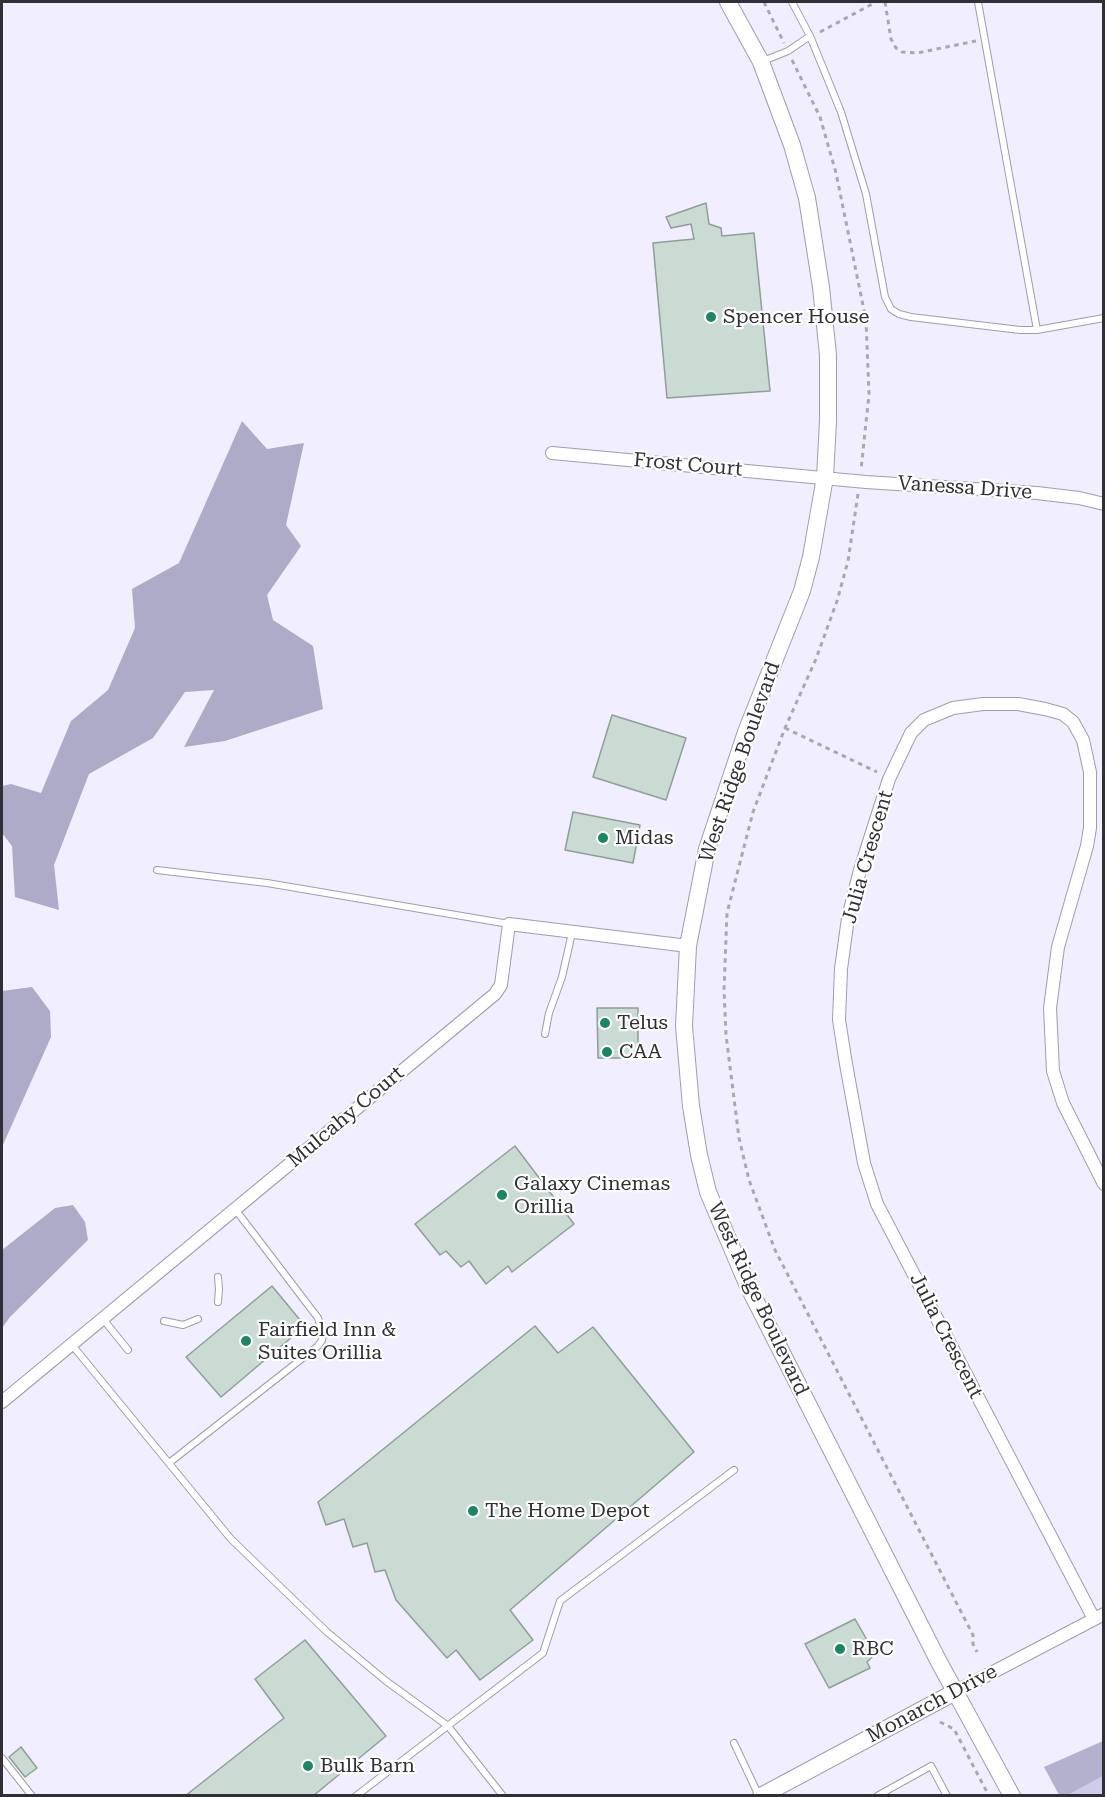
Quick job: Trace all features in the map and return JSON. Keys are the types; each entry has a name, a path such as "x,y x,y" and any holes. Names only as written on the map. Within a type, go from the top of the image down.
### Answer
{"street":[{"name":"West Ridge Boulevard","path":"728,2 761,62 792,145 807,198 820,276 828,355 828,421 825,477 811,557 805,579 746,732 712,834 688,946 684,1026 691,1106 708,1192 748,1286 955,1692 1012,1796"},
{"name":"Frost Court","path":"552,453 825,477"},
{"name":"Vanessa Drive","path":"825,477 1037,493 1079,498 1104,504"},
{"name":"Julia Crescent","path":"1099,1617 877,1204 864,1162 839,1020 841,969 848,918 860,870 890,778 911,733 924,720 953,708 1018,704 1045,709 1063,714 1073,722 1083,740 1090,772 1090,828 1058,947 1050,1008 1053,1071 1063,1103 1104,1184"},
{"path":"509,924 688,946"},
{"name":"Mulcahy Court","path":"2,1402 495,994 501,985 509,924"},
{"name":"Monarch Drive","path":"760,1796 1099,1617"}],"lane":[{"path":"792,2 810,36 841,112 866,194 885,297 891,309 911,317 1020,330 1037,330 1104,318"},
{"path":"978,2 1037,330"},
{"path":"761,62 788,51 810,36"},
{"path":"158,870 278,885 509,924"},
{"path":"545,1034 572,933"},
{"path":"169,1463 318,1346 322,1340 323,1334 318,1318 235,1209"},
{"path":"218,1277 218,1302"},
{"path":"103,1319 128,1350"},
{"path":"164,1321 183,1324 198,1319"},
{"path":"72,1344 231,1539 327,1632 386,1681 448,1726 503,1796"},
{"path":"356,1796 543,1653 560,1601 734,1470"},
{"path":"734,1743 760,1796"},
{"path":"2,1758 32,1796"},
{"path":"877,1796 931,1766 947,1796"}],"path":[{"path":"764,2 820,117 836,173 866,320 869,394 860,481 848,561 837,601 816,659 785,728 753,812 727,913 725,1024 739,1138 749,1180 775,1250 973,1635 973,1644 977,1652"},
{"path":"810,36 876,2"},
{"path":"885,2 891,39 896,48 902,52 917,53 984,39"},
{"path":"785,728 890,778"},
{"path":"940,1722 954,1729 989,1796"}],"shaded area":[{"path":"242,421 267,449 304,443 286,525 301,546 267,595 273,620 313,646 323,709 225,741 184,747 214,690 185,692 153,738 89,774 54,865 59,910 15,897 12,846 2,833 2,786 11,784 41,793 71,721 108,690 135,628 132,589 179,563"},
{"path":"32,987 50,1011 51,1037 2,1147 2,991"},
{"path":"73,1205 85,1222 88,1240 10,1317 2,1328 2,1250 55,1208"},
{"path":"1103,1741 1103,1776 1068,1795 1059,1795 1044,1767"},
{"path":"1103,1776 1103,1795 1068,1795"}],"building":[{"name":"Spencer House","path":"706,203 709,224 721,228 722,236 754,233 770,391 667,398 653,243 694,239 691,224 671,228 666,217"},
{"path":"612,715 686,738 666,800 593,777"},
{"name":"Midas","path":"573,812 640,825 633,863 565,850"},
{"path":"597,1008 638,1008 638,1058 598,1058"},
{"name":"Galaxy Cinemas Orillia","path":"515,1146 574,1224 512,1272 508,1266 486,1284 469,1261 461,1267 446,1251 440,1255 415,1224"},
{"name":"Fairfield Inn & Suites Orillia","path":"272,1286 305,1326 221,1397 186,1357"},
{"name":"The Home Depot","path":"535,1326 558,1353 593,1327 694,1452 510,1610 533,1640 480,1680 456,1650 447,1658 396,1600 385,1570 375,1572 367,1543 353,1547 344,1519 326,1525 318,1502"},
{"name":"RBC","path":"855,1619 875,1654 867,1662 870,1668 829,1688 805,1644"},
{"path":"305,1640 386,1736 313,1796 185,1796 284,1718 255,1679"},
{"path":"21,1747 37,1768 25,1777 9,1757"}],"place":[{"name":"Spencer House","path":"711,317"},
{"name":"Midas","path":"603,838"},
{"name":"Telus","path":"605,1023"},
{"name":"CAA","path":"607,1052"},
{"name":"Galaxy Cinemas Orillia","path":"502,1195"},
{"name":"Fairfield Inn & Suites Orillia","path":"246,1341"},
{"name":"The Home Depot","path":"473,1511"},
{"name":"RBC","path":"840,1649"},
{"name":"Bulk Barn","path":"308,1766"}]}
